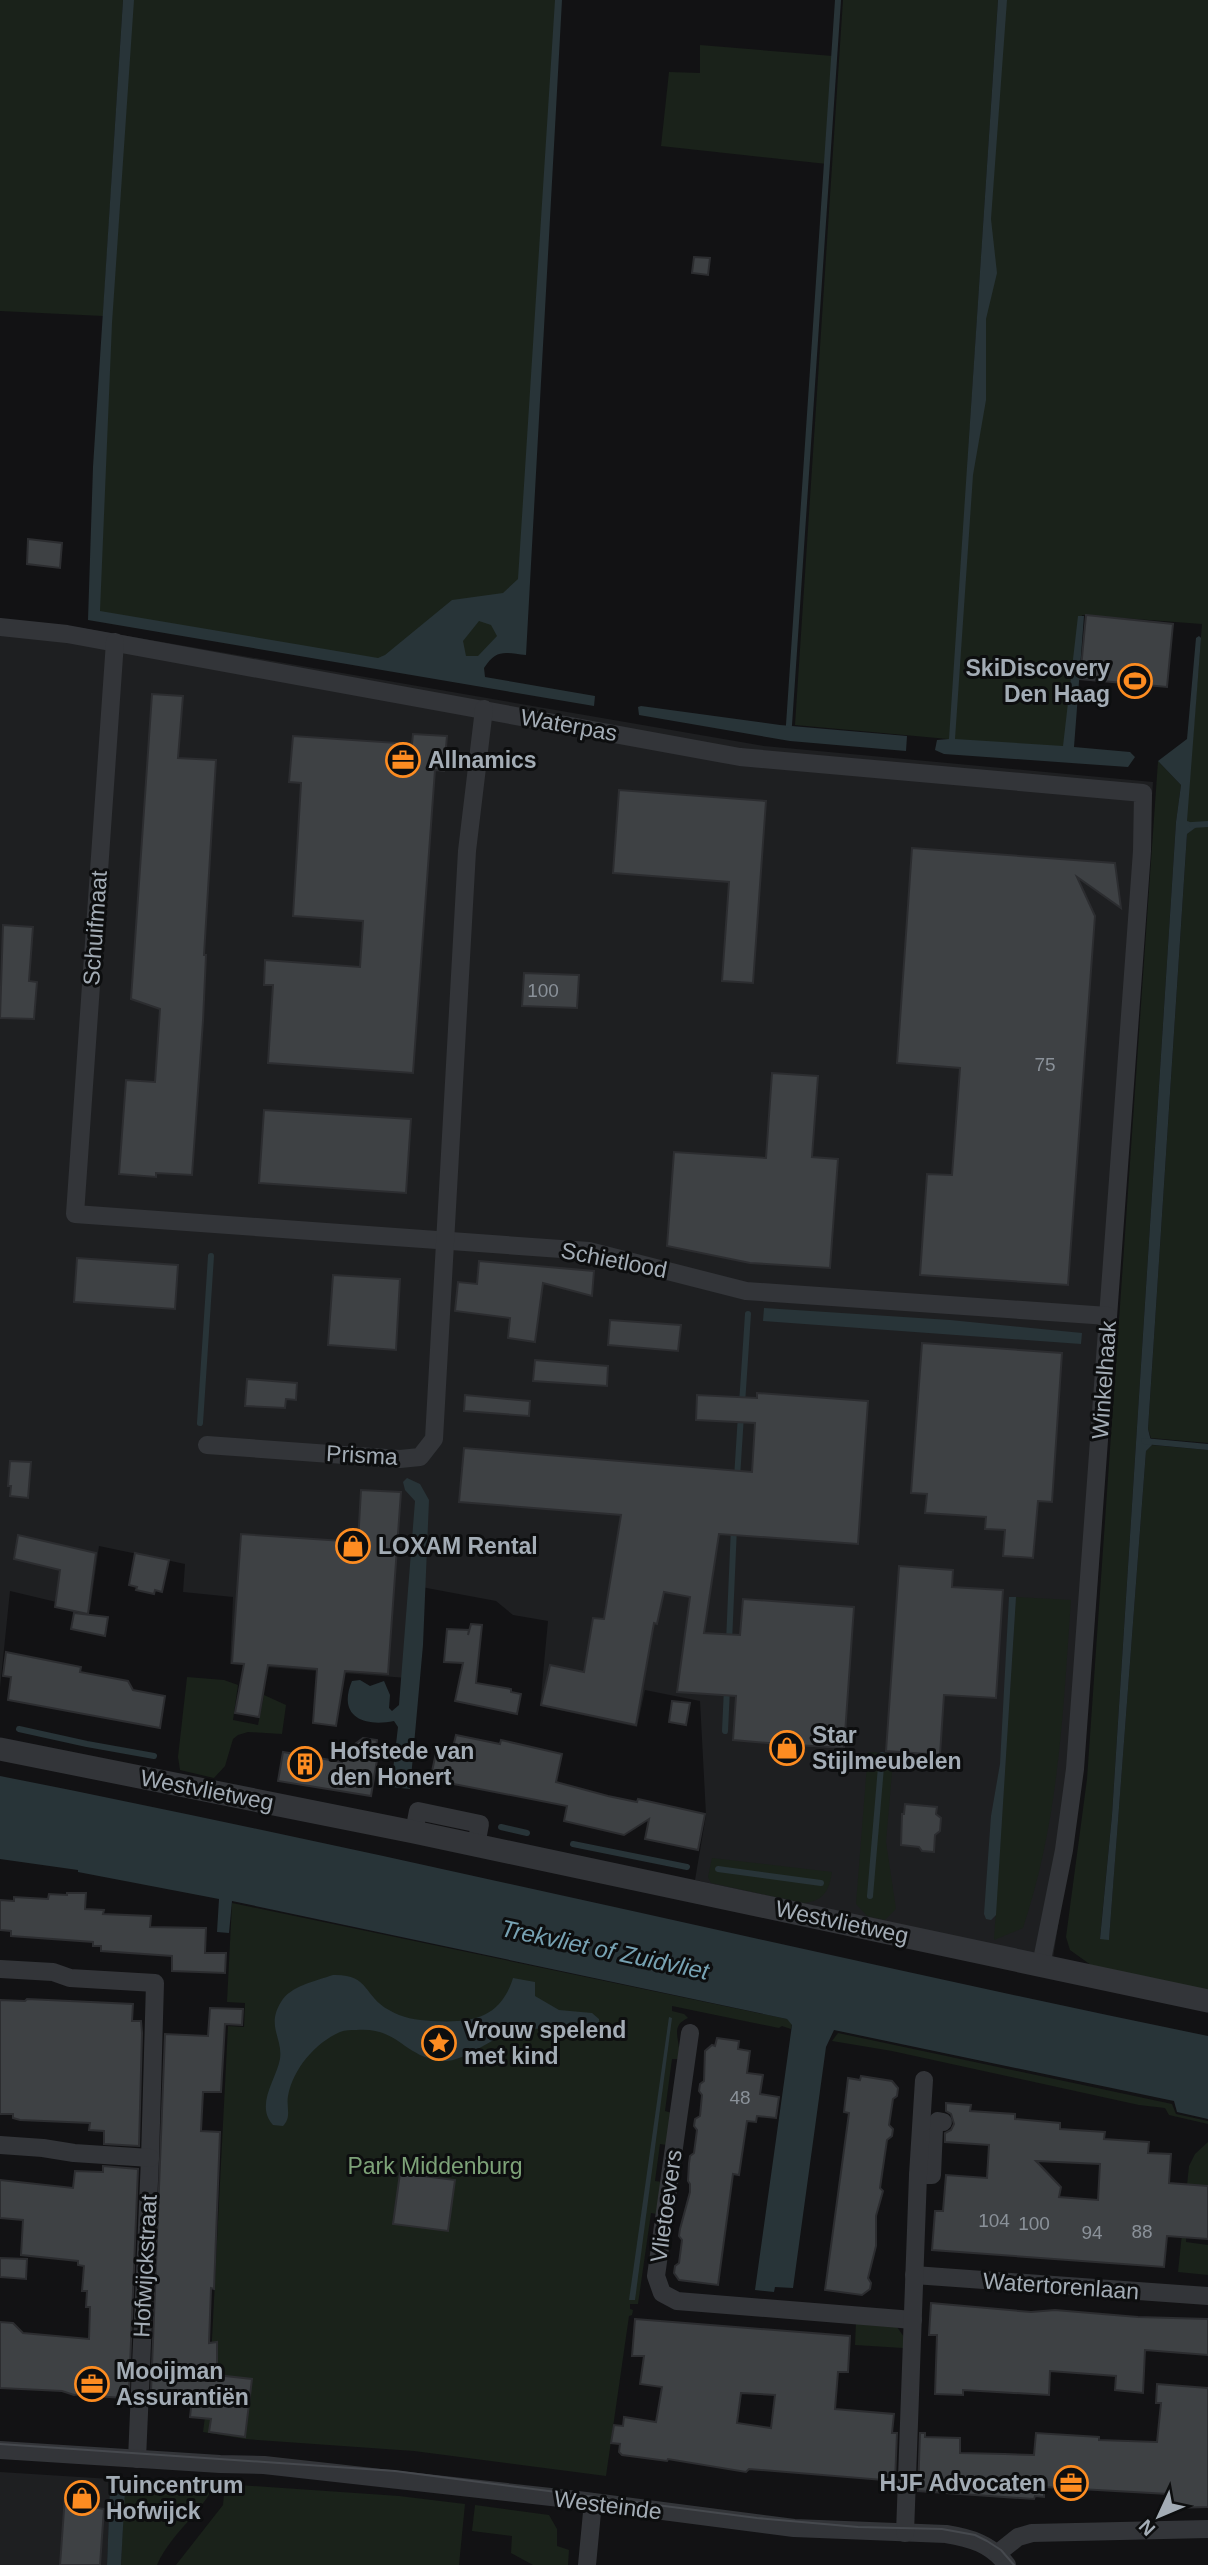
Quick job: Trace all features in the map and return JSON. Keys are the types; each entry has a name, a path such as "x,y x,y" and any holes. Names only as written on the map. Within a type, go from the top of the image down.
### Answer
{"street":[{"name":"Waterpas","path":"0,627 115,642 740,757 1143,793"},
{"name":"Schuifmaat","path":"75,1214 115,642"},
{"path":"446,1239 451,1101 467,851 484,709"},
{"name":"Winkelhaak","path":"1041,1965 1064,1850 1075,1769 1142,851 1143,793"},
{"name":"Schietlood","path":"75,1214 589,1251 746,1291 1108,1316"},
{"name":"Prisma","path":"207,1444 400,1459 420,1457 434,1439 446,1239"},
{"name":"Westvlietweg","path":"0,1749 414,1832 1208,2001"},
{"name":"Hofwijckstraat","path":"0,1969 53,1972 70,1978 155,1983 137,2459"},
{"name":"Vlietoevers","path":"690,2033 656,2276 662,2293 677,2301 913,2320"},
{"path":"905,2533 924,2080"},
{"path":"918,2175 932,2175 934,2128 938,2121 943,2122"},
{"path":"0,2145 150,2158"},
{"name":"Watertorenlaan","path":"914,2275 1208,2296"},
{"name":"Westeinde","path":"0,2450 264,2465 794,2528 969,2538 1002,2559 1018,2537 1032,2533 1208,2529"},
{"path":"587,2565 593,2502"}],"shaded area":[{"path":"0,621 76,627 764,746 1153,782 1096,1602 1081,1779 1053,1958 695,1880 706,1815 700,1701 645,1690 637,1727 540,1706 548,1621 513,1615 496,1601 416,1586 407,1678 230,1664 233,1597 183,1592 185,1564 99,1546 90,1610 10,1591 0,1688"},
{"path":"0,2472 111,2479 107,2565 0,2565"}],"green space":[{"path":"0,0 123,0 103,316 0,311"},
{"path":"127,0 558,0 520,640 447,675 91,616"},
{"path":"843,0 998,0 967,470 1001,0 1208,0 1208,822 1186,822 1202,624 1082,615 1070,759 948,739 795,725"},
{"path":"700,45 833,56 827,164 661,146 669,72 700,73"},
{"path":"1158,761 1181,785 1176,822 1112,1815 1100,1938 1109,1939 1146,1451 1152,1445 1208,1450 1208,1991 1091,1965 1070,1950 1066,1937 1087,1779"},
{"path":"1195,827 1208,827 1208,1443 1151,1438 1148,1429 1187,834"},
{"path":"1016,1597 1071,1600 1058,1766 1045,1847 1023,1928 994,1940"},
{"path":"187,1677 224,1680 238,1685 233,1720 258,1725 264,1695 286,1705 282,1734 248,1732 238,1735 233,1739 225,1766 214,1778 180,1770 178,1757"},
{"path":"868,1752 900,1754 893,1761 886,1842 896,1909 885,1920 867,1916 856,1904"},
{"path":"712,1858 832,1872 824,1894 816,1900 804,1903 711,1883 708,1877"},
{"name":"Park Middenburg","path":"232,1903 787,2019 792,2024 791,2029 782,2026 779,2028 672,2006 672,2011 688,2018 677,2030 679,2059 672,2059 665,2111 672,2113 667,2145 660,2144 655,2181 662,2182 657,2214 651,2213 638,2304 630,2304 630,2309 633,2310 629,2316 606,2476 414,2451 245,2439 203,2432 210,2378 228,2026 244,2027 245,2003 227,2002"},
{"path":"838,2033 1172,2104 1176,2114 1208,2121 1208,2124 1169,2115 1165,2108 1139,2105 892,2051 832,2041"},
{"path":"1208,2142 1208,2185 1190,2185 1186,2242 1208,2245 1208,2275 1178,2272 1189,2166 1195,2154"},
{"path":"856,2322 897,2327 904,2337 903,2348 855,2345"},
{"path":"125,2478 215,2484 202,2505 170,2543 157,2565 121,2565"},
{"path":"225,2484 399,2496 465,2504 459,2565 176,2565 223,2505"},
{"path":"475,2505 549,2515 557,2529 557,2546 569,2550 568,2565 533,2565 511,2553 512,2536 472,2531"}],"water":[{"path":"123,0 134,0 112,323 100,611 378,658 452,600 503,593 518,579 555,0 562,0 526,655 502,653 493,657 484,668 485,677 595,696 594,706 88,620 93,467","holes":["479,621 491,625 497,636 478,656 466,656 463,641"]},
{"path":"998,0 1007,0 991,219 997,273 986,319 986,400 973,475 955,739 1063,746 1078,616 1084,616 1074,747 1130,752 1135,757 1128,767 944,754 935,750 937,740 949,739"},
{"path":"1196,638 1201,638 1187,821 1199,825 1187,834 1148,1429 1152,1445 1146,1451 1109,1940 1100,1939 1112,1815 1176,822 1181,785 1158,761 1187,739"},
{"path":"638,707 780,725 907,736 906,751 790,741 639,715"},
{"path":"764,1308 950,1320 1082,1333 1081,1344 763,1321"},
{"path":"407,1478 420,1484 429,1500 423,1645 410,1789 391,1787 398,1727 394,1721 373,1722 356,1717 348,1703 352,1681 360,1680 370,1686 384,1681 390,1695 389,1708 392,1711 399,1705 415,1501 405,1490 403,1482"},
{"path":"1009,1597 1016,1597 996,1915 991,1920 986,1919 984,1914 991,1816 1000,1764"},
{"name":"Trekvliet of Zuidvliet","path":"0,1776 303,1839 1208,2036 1208,2119 1177,2112 1174,2101 834,2030 826,2047 793,2288 775,2287 774,2292 755,2290 792,2025 787,2019 232,1901 229,1933 217,1932 219,1899 78,1870 0,1859"},
{"path":"333,1975 354,1978 394,2013 431,2021 458,2021 482,2016 500,2003 513,1978 535,1982 535,1996 559,2010 592,2013 599,2019 600,2029 591,2035 549,2029 517,2031 459,2058 444,2061 430,2059 382,2033 370,2030 342,2031 322,2043 306,2058 291,2086 286,2123 283,2126 273,2125 268,2117 266,2101 280,2059 275,2025 277,2010 285,1996 291,1992"},
{"path":"669,2017 672,2018 635,2300 629,2300"},
{"path":"110,2489 125,2490 121,2565 107,2565"}],"building":[{"path":"694,257 710,258 708,275 692,273"},
{"path":"28,539 62,543 60,568 27,564"},
{"path":"1086,615 1173,624 1167,687 1080,679"},
{"path":"152,694 183,696 178,758 216,760 192,1175 156,1173 156,1177 119,1174 126,1080 155,1082 160,1009 131,999"},
{"path":"413,734 447,736 444,771 435,770 413,1073 268,1063 273,985 264,985 265,960 360,967 363,921 293,916 301,783 289,782 293,736 412,744"},
{"path":"619,790 766,801 753,983 722,981 729,882 613,873"},
{"path":"912,848 1115,863 1121,908 1077,877 1095,916 1068,1285 920,1275 927,1174 952,1175 960,1068 897,1063"},
{"path":"3,925 33,927 29,981 37,982 34,1019 0,1018"},
{"path":"524,973 579,975 577,1008 522,1006"},
{"path":"772,1073 818,1076 812,1157 838,1159 830,1268 750,1263 667,1246 674,1152 766,1158"},
{"path":"264,1110 411,1119 406,1193 259,1183"},
{"path":"77,1258 178,1265 175,1309 74,1302"},
{"path":"479,1261 594,1271 592,1296 543,1283 535,1342 508,1338 510,1318 455,1311 458,1282 477,1284"},
{"path":"333,1275 400,1279 396,1350 328,1345"},
{"path":"610,1320 681,1325 678,1351 608,1345"},
{"path":"922,1343 1062,1353 1052,1502 1038,1501 1033,1558 1003,1556 1005,1530 985,1529 986,1517 925,1513 927,1494 911,1493"},
{"path":"535,1360 608,1366 607,1386 533,1381"},
{"path":"247,1379 297,1383 296,1400 286,1399 285,1408 245,1406"},
{"path":"757,1393 868,1401 858,1544 719,1534 704,1633 740,1635 743,1599 854,1607 844,1748 797,1745 796,1751 779,1750 780,1744 733,1740 736,1696 677,1692 690,1597 664,1592 657,1624 654,1623 636,1725 541,1705 550,1665 584,1672 593,1618 604,1619 621,1515 459,1502 464,1448 752,1472 755,1423 696,1420 697,1395 757,1398"},
{"path":"465,1395 530,1401 529,1416 464,1411"},
{"path":"10,1461 31,1462 28,1498 10,1496"},
{"path":"361,1490 401,1492 388,1674 345,1671 336,1726 313,1723 317,1669 268,1665 259,1717 235,1713 244,1664 232,1663 241,1534 358,1542"},
{"path":"18,1535 96,1553 88,1614 55,1607 60,1570 14,1559"},
{"path":"135,1553 169,1560 162,1592 155,1590 154,1594 136,1590 137,1587 129,1585"},
{"path":"899,1566 953,1570 952,1587 1003,1590 996,1698 944,1695 940,1755 886,1751"},
{"path":"74,1613 108,1617 105,1636 71,1629"},
{"path":"471,1624 482,1625 476,1683 511,1689 511,1692 521,1694 517,1714 455,1701 463,1663 444,1662 447,1629 469,1630 468,1635"},
{"path":"6,1652 81,1667 80,1672 128,1681 133,1690 165,1696 160,1728 8,1700 11,1677 3,1676"},
{"path":"672,1701 690,1703 686,1725 669,1722"},
{"path":"456,1735 500,1744 501,1740 562,1754 556,1782 608,1796 637,1802 638,1799 705,1814 698,1850 645,1839 649,1819 624,1835 564,1821 567,1806 433,1780 434,1777 431,1776 437,1748 452,1751"},
{"name":"Hofstede van den Honert","path":"363,1738 377,1740 375,1753 378,1754 371,1796 278,1781 283,1752 342,1762 344,1752"},
{"path":"905,1804 937,1807 936,1814 941,1818 940,1831 935,1835 934,1852 901,1845"},
{"path":"86,1893 85,1909 104,1910 103,1914 151,1916 150,1927 206,1928 205,1953 226,1953 225,1973 172,1971 172,1956 101,1951 101,1946 93,1946 93,1942 11,1936 11,1931 0,1930 0,1900 14,1901 14,1897 48,1899 49,1894"},
{"path":"0,2000 133,2004 132,2021 141,2021 142,2033 139,2146 104,2144 104,2131 89,2130 90,2123 20,2120 13,2118 13,2114 0,2114"},
{"path":"210,2008 243,2009 242,2025 225,2024 221,2092 203,2092 201,2131 220,2132 214,2289 211,2288 209,2343 217,2342 217,2375 252,2379 245,2437 209,2432 211,2419 190,2417 192,2399 157,2397 157,2392 151,2392 165,2034 208,2036"},
{"path":"717,2038 739,2041 738,2049 750,2051 747,2073 763,2075 760,2094 779,2097 776,2118 757,2116 756,2122 747,2121 739,2175 733,2174 718,2285 679,2280 674,2273 675,2266 679,2263 682,2240 679,2236 680,2229 690,2192 689,2163 690,2156 694,2153 697,2130 694,2126 695,2119 700,2116 702,2095 699,2091 700,2084 704,2081 705,2051 712,2045 715,2046"},
{"path":"861,2076 892,2081 898,2088 897,2096 893,2099 889,2125 893,2129 892,2136 887,2140 880,2188 883,2191 876,2216 876,2246 868,2278 870,2289 862,2295 825,2290 849,2113 844,2112 848,2078 860,2080"},
{"path":"946,2103 971,2105 970,2111 1015,2114 1015,2119 1060,2123 1060,2129 1105,2132 1104,2139 1149,2142 1148,2153 1171,2154 1169,2183 1208,2186 1208,2239 1167,2236 1164,2267 932,2250 935,2211 943,2211 946,2175 987,2178 989,2145 945,2142 945,2133 951,2130 954,2124 951,2114 946,2111","holes":["1036,2161 1100,2164 1098,2200 1059,2197 1061,2187"]},
{"path":"103,2166 138,2169 129,2391 124,2391 123,2398 95,2396 90,2393 74,2395 62,2391 0,2388 0,2322 13,2323 23,2333 89,2339 90,2307 86,2307 87,2291 82,2291 84,2266 78,2265 78,2261 21,2255 23,2220 0,2218 0,2180 73,2188 75,2171 103,2172"},
{"path":"400,2173 455,2180 448,2231 393,2224"},
{"path":"0,2258 27,2259 26,2279 0,2277"},
{"path":"931,2303 1031,2312 1055,2310 1138,2317 1208,2319 1208,2355 1145,2350 1143,2393 1115,2390 1116,2376 1050,2371 1049,2395 963,2390 963,2395 935,2394 937,2335 929,2335"},
{"path":"635,2319 850,2336 848,2372 838,2372 835,2409 894,2414 892,2433 897,2433 895,2481 749,2469 746,2472 668,2459 622,2455 619,2452 620,2444 611,2443 614,2425 623,2426 624,2417 656,2422 662,2387 640,2384 644,2356 632,2356","holes":["741,2393 775,2395 771,2428 737,2423"]},
{"path":"1157,2384 1208,2388 1208,2507 1172,2508 1172,2503 1168,2503 1168,2494 1044,2487 1044,2497 1035,2496 1034,2499 918,2491 920,2433 925,2433 925,2437 960,2438 960,2453 1034,2455 1036,2433 1099,2437 1099,2440 1157,2442 1161,2403 1156,2403"},
{"path":"65,2496 93,2497 92,2507 104,2509 100,2565 60,2565"}],"waterway":[{"path":"789,725 838,0"},
{"path":"1192,825 1208,824"},
{"path":"200,1423 211,1256"},
{"path":"742,1404 748,1314"},
{"path":"737,1478 741,1415"},
{"path":"1144,1441 1208,1447"},
{"path":"729,1642 734,1527"},
{"path":"725,1731 727,1688"},
{"path":"19,1729 154,1756"},
{"path":"870,1896 882,1755"},
{"path":"501,1827 527,1833"},
{"path":"573,1844 687,1867"},
{"path":"718,1869 821,1883"}],"tram line":[{"path":"0,2444 395,2471 757,2518 858,2527 942,2529 975,2535 1001,2550 1014,2565"}],"place":[{"name":"SkiDiscovery Den Haag","path":"1135,681"},
{"name":"Allnamics","path":"403,760"},
{"name":"LOXAM Rental","path":"353,1546"},
{"name":"Star Stijlmeubelen","path":"787,1748"},
{"name":"Hofstede van den Honert","path":"305,1764"},
{"name":"Vrouw spelend met kind","path":"439,2043"},
{"name":"Mooijman Assurantiën","path":"92,2384"},
{"name":"HJF Advocaten","path":"1071,2483"},
{"name":"Tuincentrum Hofwijck","path":"82,2498"}]}
